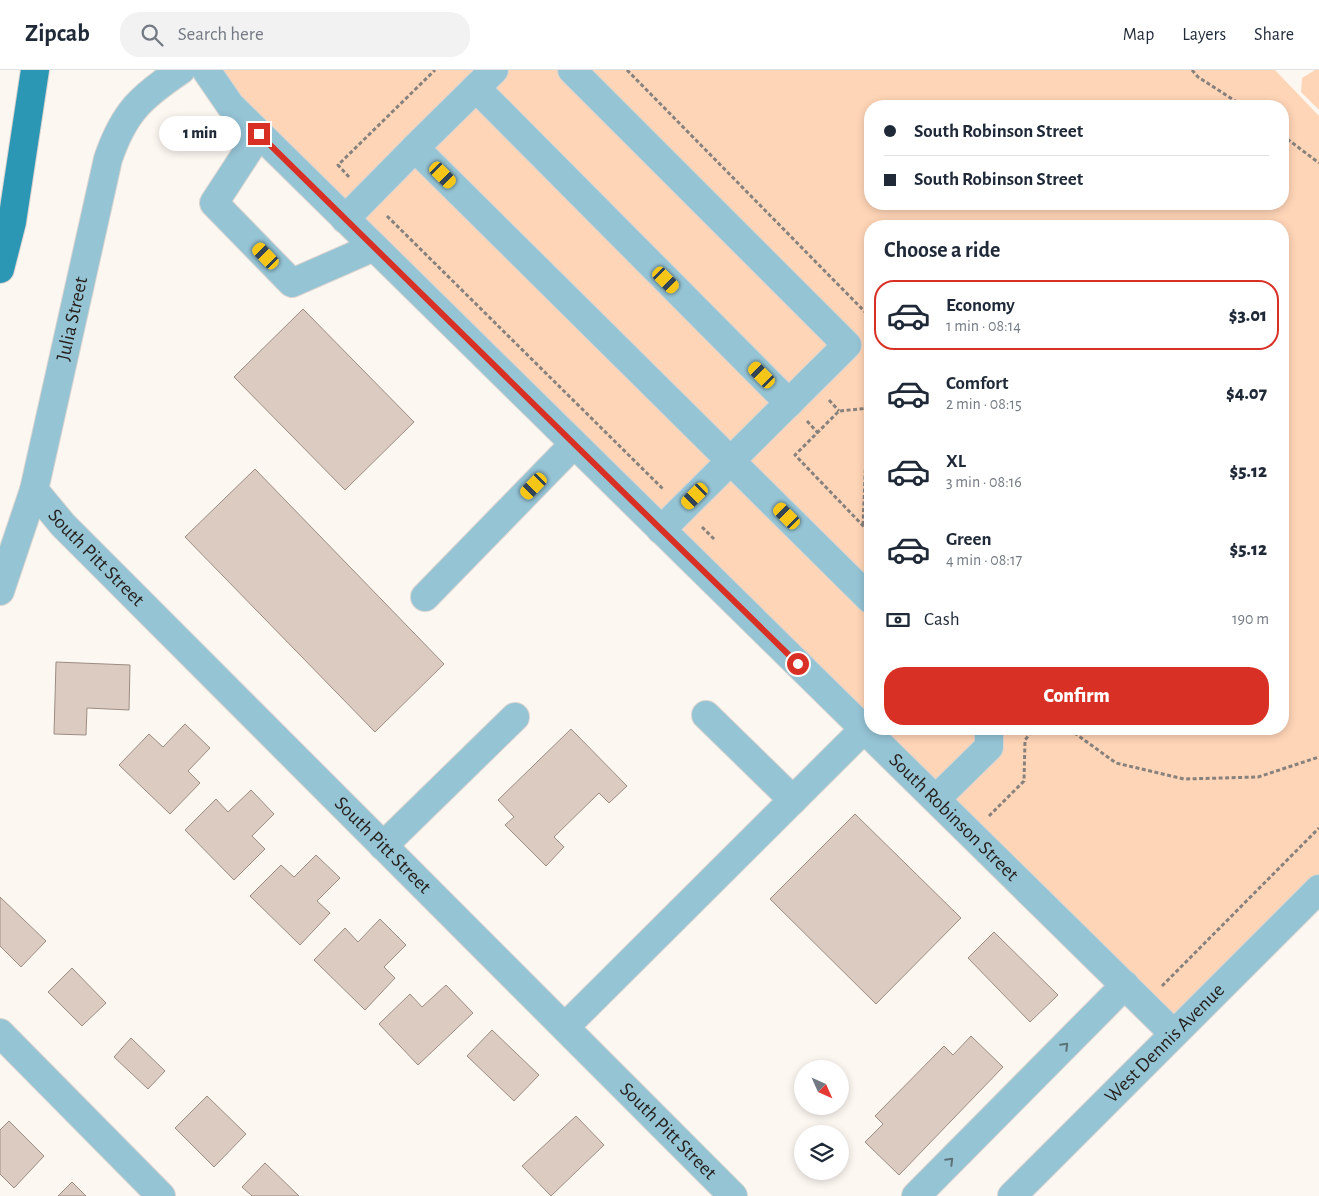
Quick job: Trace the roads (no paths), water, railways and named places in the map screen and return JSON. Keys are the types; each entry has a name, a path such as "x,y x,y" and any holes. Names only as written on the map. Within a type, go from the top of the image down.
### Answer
{"main road":[{"path":"0,269 12,222 35,70"}],"street":[{"name":"Julia Street","path":"0,591 34,490 108,159 116,136 132,108 154,88 181,70"},
{"name":"South Robinson Street","path":"206,70 230,105 864,729"},
{"path":"572,70 848,345 661,530"},
{"path":"345,218 485,79 789,403"},
{"path":"259,134 214,203 292,283 374,247"},
{"path":"416,148 864,593"},
{"path":"425,597 574,444"},
{"name":"South Pitt Street","path":"34,490 63,525 733,1196"},
{"path":"706,715 793,800"},
{"path":"383,846 515,717"},
{"path":"565,1027 864,729"},
{"name":"South Robinson Street","path":"870,735 1174,1033"},
{"path":"936,799 989,747 989,735"},
{"name":"West Dennis Avenue","path":"1026,1191 1174,1033 1319,889"},
{"path":"916,1196 1125,985"},
{"path":"0,1033 161,1196"}]}
